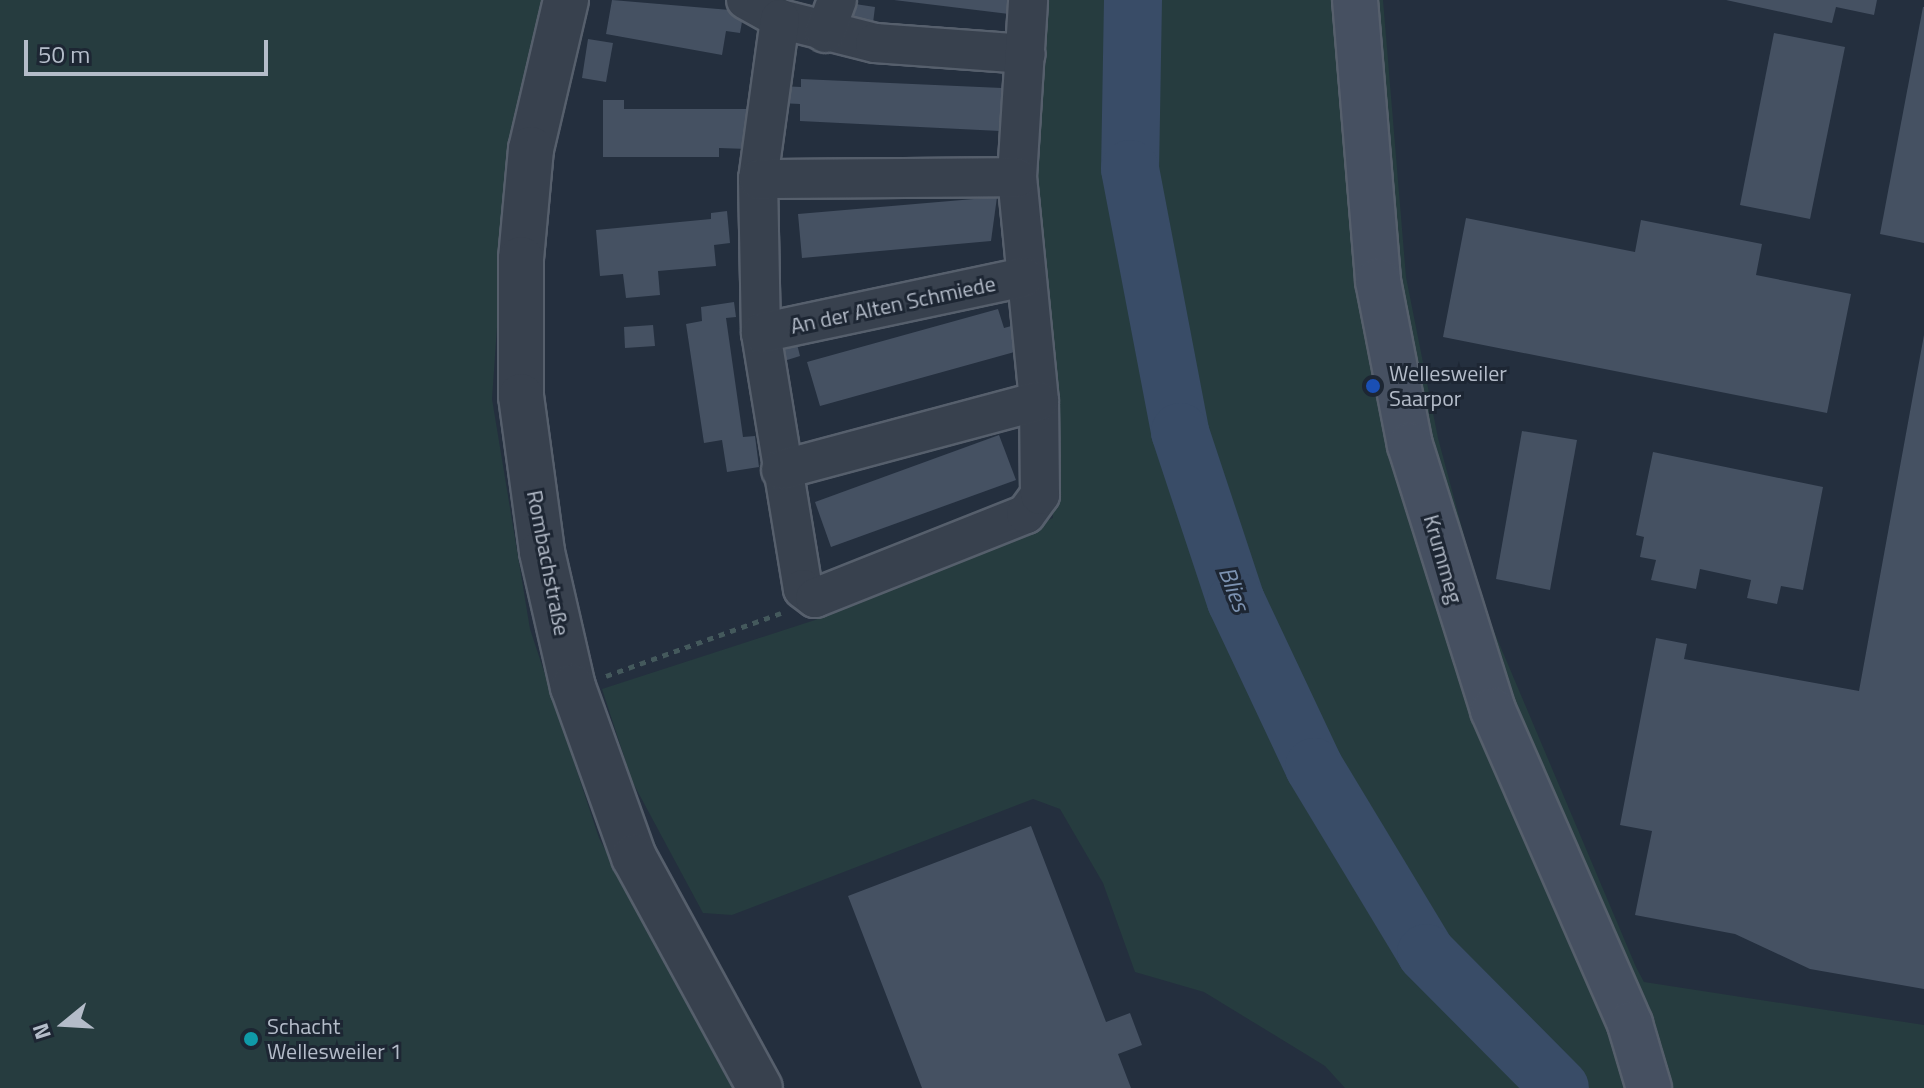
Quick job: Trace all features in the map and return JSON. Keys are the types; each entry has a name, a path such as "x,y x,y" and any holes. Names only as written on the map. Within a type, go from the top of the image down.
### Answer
{"main road":[{"name":"Krummeg","path":"1355,0 1378,281 1410,445 1493,710 1630,1024 1649,1088"}],"street":[{"name":"Rombachstraße","path":"566,0 531,149 521,259 521,396 542,552 573,687 634,857 760,1088"},
{"path":"746,0 780,19 831,16 1026,54"},
{"name":"An der Alten Schmiede","path":"780,19 758,179 761,333 781,470 803,589 815,598 1026,514 1044,477 1017,177 1028,0"},
{"path":"758,179 1017,177"},
{"name":"An der Alten Schmiede","path":"761,333 1025,277"},
{"path":"781,470 1039,401"}],"path":[{"path":"573,687 815,598"}],"green space":[{"path":"0,0 544,0 510,140 492,399 530,629 599,838 732,1088 0,1088"},
{"path":"1036,0 1383,0 1406,277 1438,438 1482,603 1636,967 1644,982 1924,1025 1924,1088 1345,1088 1325,1066 1204,992 1135,972 1103,883 1060,809 1033,799 732,915 703,913 632,781 602,689 815,620 1053,518 1033,285"}],"building":[{"path":"612,0 730,10 732,3 745,5 740,33 726,31 722,55 606,34"},
{"path":"894,0 1010,0 1009,14"},
{"path":"1726,0 1877,0 1874,15 1836,7 1832,23"},
{"path":"855,4 875,7 873,23 853,20"},
{"path":"1924,7 1924,243 1880,234"},
{"path":"1774,33 1845,47 1810,219 1740,205"},
{"path":"588,39 613,43 606,82 582,78"},
{"path":"801,79 1002,88 1002,80 1015,80 1012,138 1000,137 1000,131 800,121 800,104 779,103 780,86 801,87"},
{"path":"603,100 624,100 624,109 748,109 748,149 719,148 719,157 603,157"},
{"path":"997,197 991,241 802,258 798,214"},
{"path":"727,211 730,243 714,245 716,266 658,271 660,295 626,298 623,274 600,276 596,230 711,219 711,213"},
{"path":"1466,218 1635,252 1641,220 1762,244 1756,275 1851,294 1827,413 1443,337"},
{"path":"734,302 736,317 726,318 743,437 755,436 759,467 727,472 722,440 704,443 686,324 702,321 701,307"},
{"path":"998,309 1004,328 1015,325 1022,350 820,406 807,362"},
{"path":"653,325 655,346 625,348 624,327"},
{"path":"1924,335 1924,989 1810,969 1735,934 1635,915 1652,831 1620,825 1656,638 1687,644 1684,659 1859,691"},
{"path":"795,336 800,356 784,361 779,340"},
{"path":"1522,431 1577,440 1550,590 1496,579"},
{"path":"999,435 1016,480 831,547 815,502"},
{"path":"1653,452 1823,487 1803,590 1781,586 1777,604 1747,598 1751,580 1700,569 1696,589 1651,580 1656,560 1640,557 1644,537 1636,535"},
{"path":"1031,826 1106,1022 1130,1013 1142,1045 1118,1054 1131,1088 922,1088 848,896"}],"waterway":[{"name":"Blies","path":"1133,0 1130,169 1180,432 1236,601 1314,767 1426,953 1560,1088"}],"place":[{"name":"Wellesweiler Saarpor","path":"1373,386"},
{"name":"Schacht Wellesweiler 1","path":"251,1039"}]}
